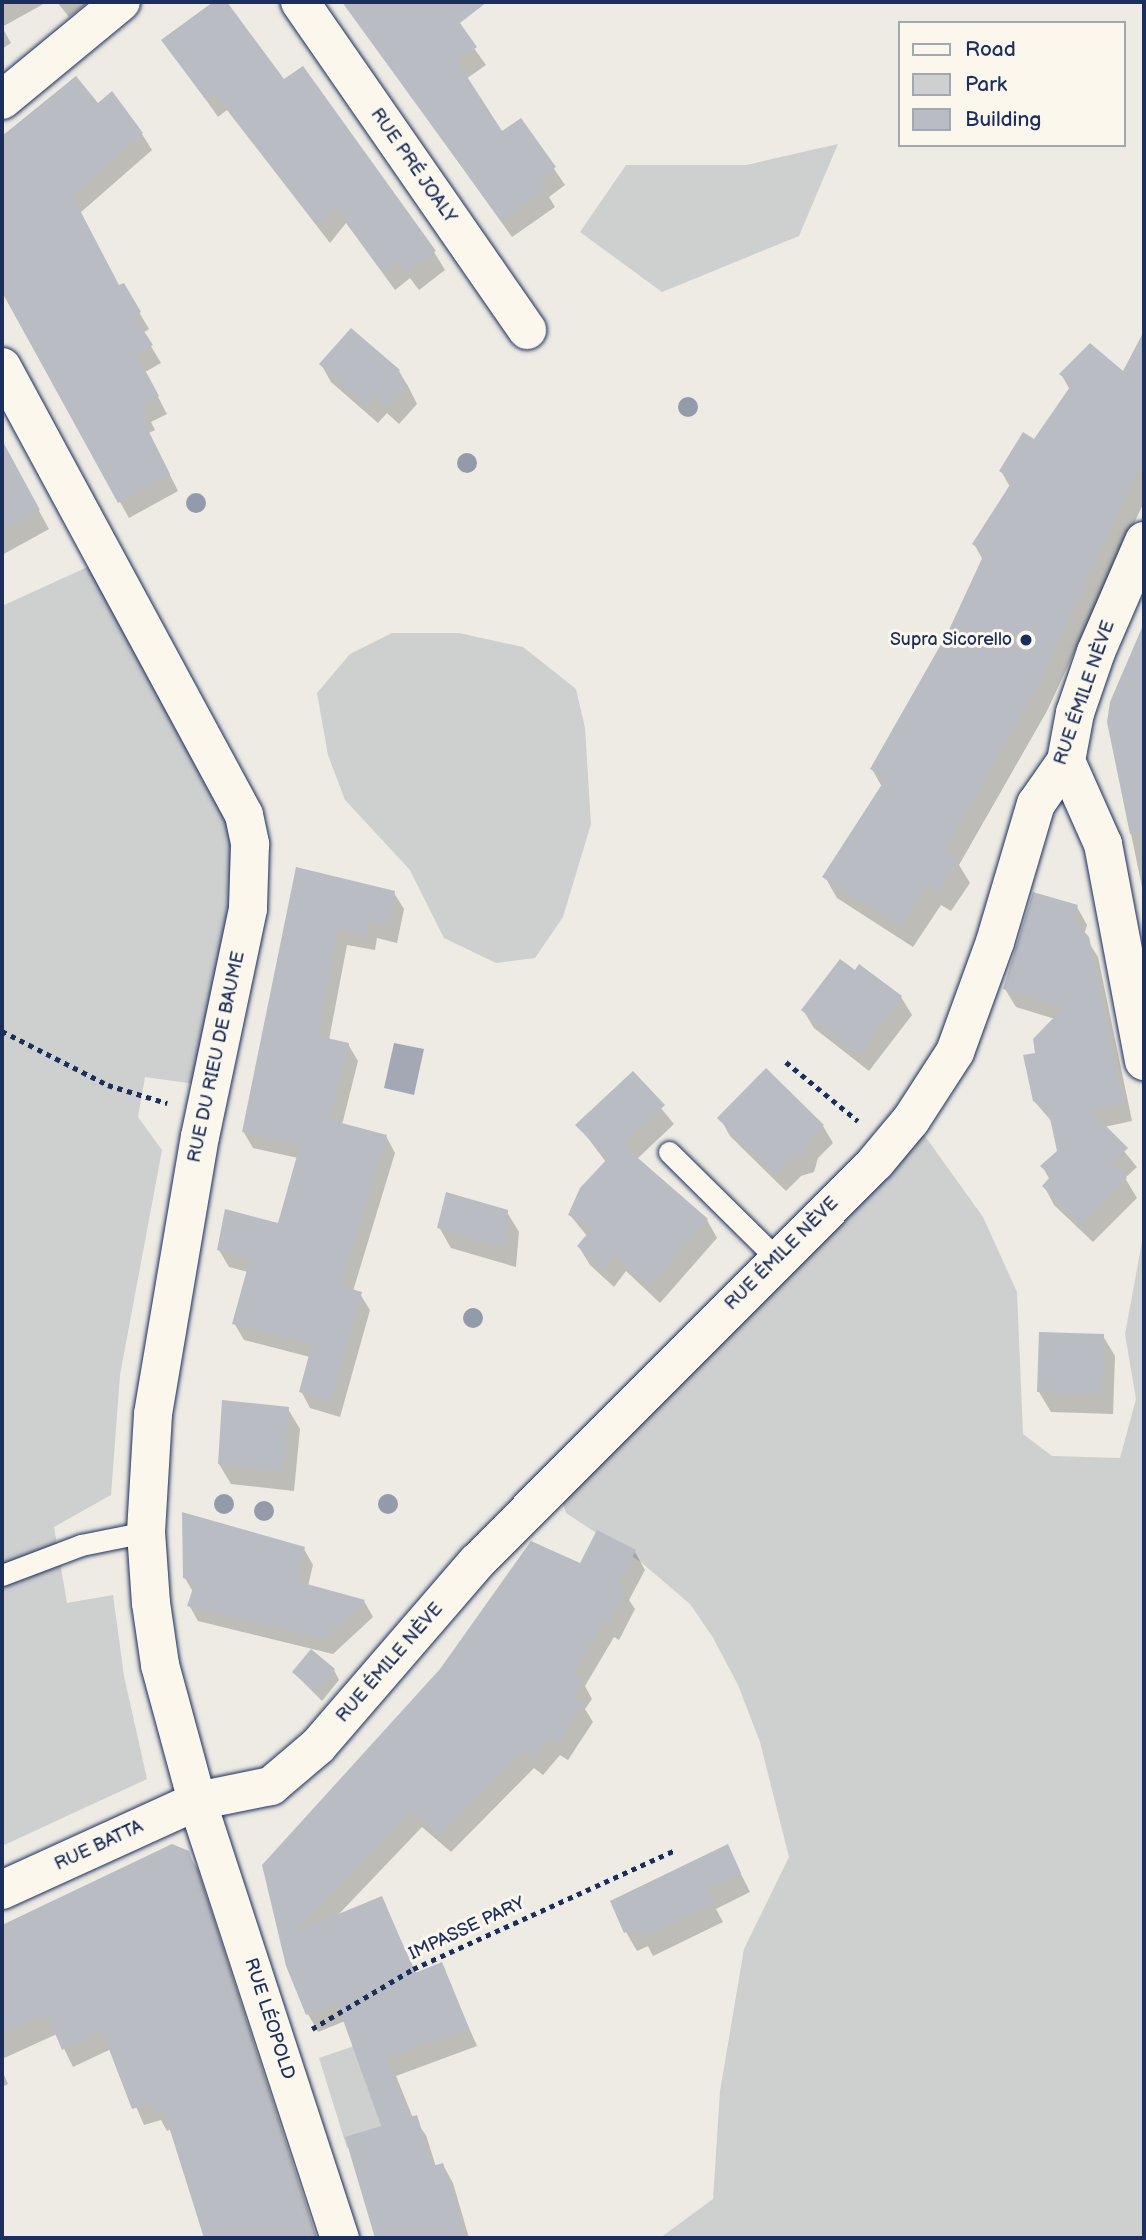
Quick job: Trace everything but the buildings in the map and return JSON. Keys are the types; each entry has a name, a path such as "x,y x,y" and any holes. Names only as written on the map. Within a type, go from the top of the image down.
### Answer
{"street":[{"path":"2,100 121,2"},
{"name":"RUE PRÉ JOALY","path":"300,2 527,330"},
{"name":"RUE DU RIEU DE BAUME","path":"2,367 244,815 252,873 248,909 204,1114 153,1414 146,1532 160,1665 197,1801"},
{"name":"RUE ÉMILE NÈVE","path":"197,1801 271,1787 318,1746 477,1562 779,1261 888,1147 954,1052 995,942 1036,804 1066,761 1075,713 1096,652 1144,541"},
{"path":"1066,761 1103,844 1144,1061"},
{"name":"RUE BATTA","path":"2,1890 197,1801"},
{"name":"RUE LÉOPOLD","path":"197,1801 340,2238"}],"lane":[{"path":"669,1152 779,1261"},
{"path":"2,1575 80,1545 146,1532"}],"path":[{"path":"2,1031 108,1085 204,1114"},
{"path":"786,1062 888,1147"},
{"name":"IMPASSE PARY","path":"278,2045 334,2019 413,1969 675,1850"}],"green space":[{"path":"838,144 799,236 662,292 580,232 626,165 746,165"},
{"path":"105,559 244,815 210,1086 145,1077 138,1117 162,1150 120,1375 111,1495 54,1527 67,1603 113,1595 124,1676 147,1779 2,1846 2,606"},
{"path":"392,633 459,633 523,647 576,689 585,728 591,824 563,917 535,958 496,963 444,938 410,870 345,800 328,755 317,693 350,654"},
{"path":"917,1125 983,1217 1017,1292 1023,1434 1052,1456 1120,1458 1136,1399 1125,1334 1144,1231 1144,2238 660,2238 713,2199 720,2091 744,1949 789,1857 760,1742 738,1685 712,1636 690,1604 642,1563 566,1513 557,1484"},
{"path":"354,2046 384,2135 347,2148 319,2058"}],"shaded area":[{"path":"394,1043 424,1049 414,1095 384,1088"}],"place":[{"name":"Supra Sicorello","path":"1026,640"}]}
